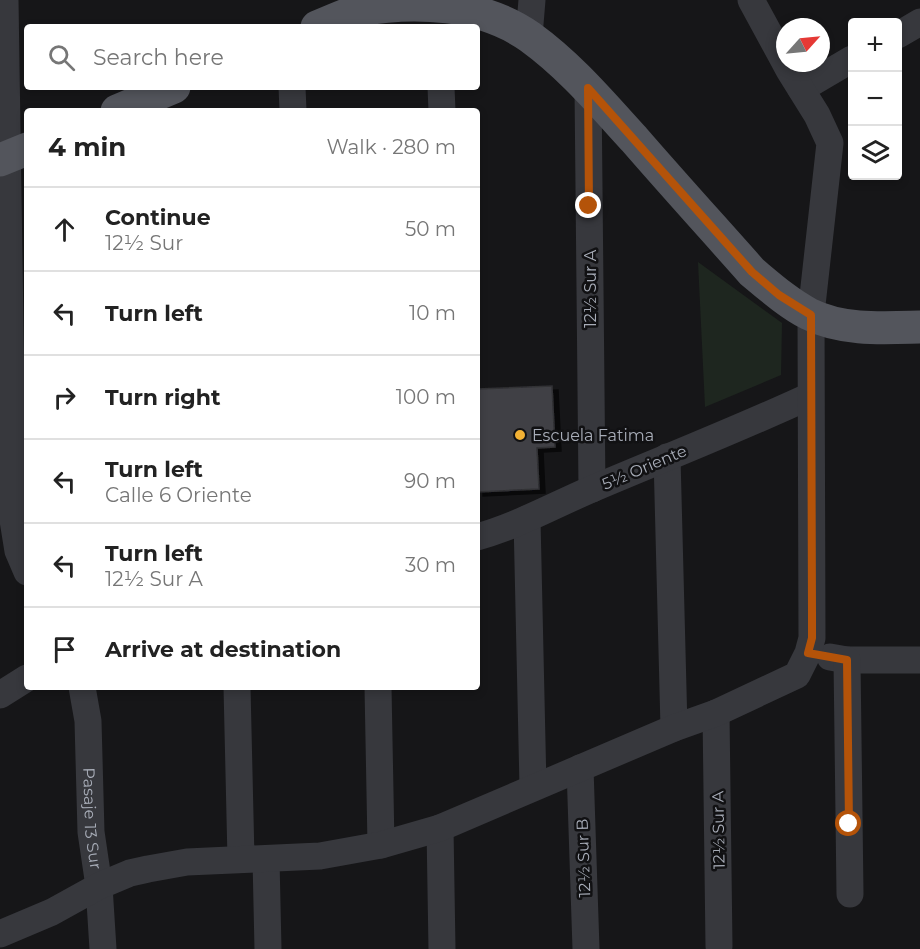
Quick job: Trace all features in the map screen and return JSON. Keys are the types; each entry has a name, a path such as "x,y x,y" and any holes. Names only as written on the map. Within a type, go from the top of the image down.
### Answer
{"main road":[{"path":"323,24 360,5 389,4 440,15 482,14 507,23 529,36 588,88 752,272 779,295 811,315 843,325 880,328 920,327"},
{"path":"127,108 159,98"}],"street":[{"path":"5,0 11,156 13,520 18,551 24,565"},
{"path":"529,36 532,0"},
{"path":"0,934 52,912 99,886 130,873 167,865 320,856 381,845 440,828 674,728 716,713 797,675 808,653 812,638 811,315 830,143 817,115 750,0"},
{"path":"902,32 920,22"},
{"path":"801,89 848,61"},
{"name":"12½ Sur A","path":"588,88 592,489"},
{"path":"292,90 293,108"},
{"path":"441,90 442,108"},
{"name":"5½ Oriente","path":"480,536 527,519 810,396"},
{"path":"668,457 674,728"},
{"path":"527,519 533,787"},
{"path":"808,653 847,660 920,660"},
{"path":"847,660 850,894"},
{"path":"0,695 24,680"},
{"name":"Pasaje 13 Sur","path":"83,690 88,721 91,832 99,886 103,949"},
{"path":"237,690 253,859 268,949"},
{"path":"378,690 381,845"},
{"name":"12½ Sur A","path":"716,713 719,946"},
{"name":"12½ Sur B","path":"580,768 586,949"},
{"path":"440,828 441,949"}],"shaded area":[{"path":"698,262 782,323 781,375 705,407"}],"building":[{"name":"Escuela Fatima","path":"552,386 555,447 537,448 539,489 480,492 480,389"}],"place":[{"name":"Escuela Fatima","path":"520,435"}],"route":[{"path":"589,206 588,88 752,272 779,295 811,315 812,638 808,653 847,660 849,824"}]}
